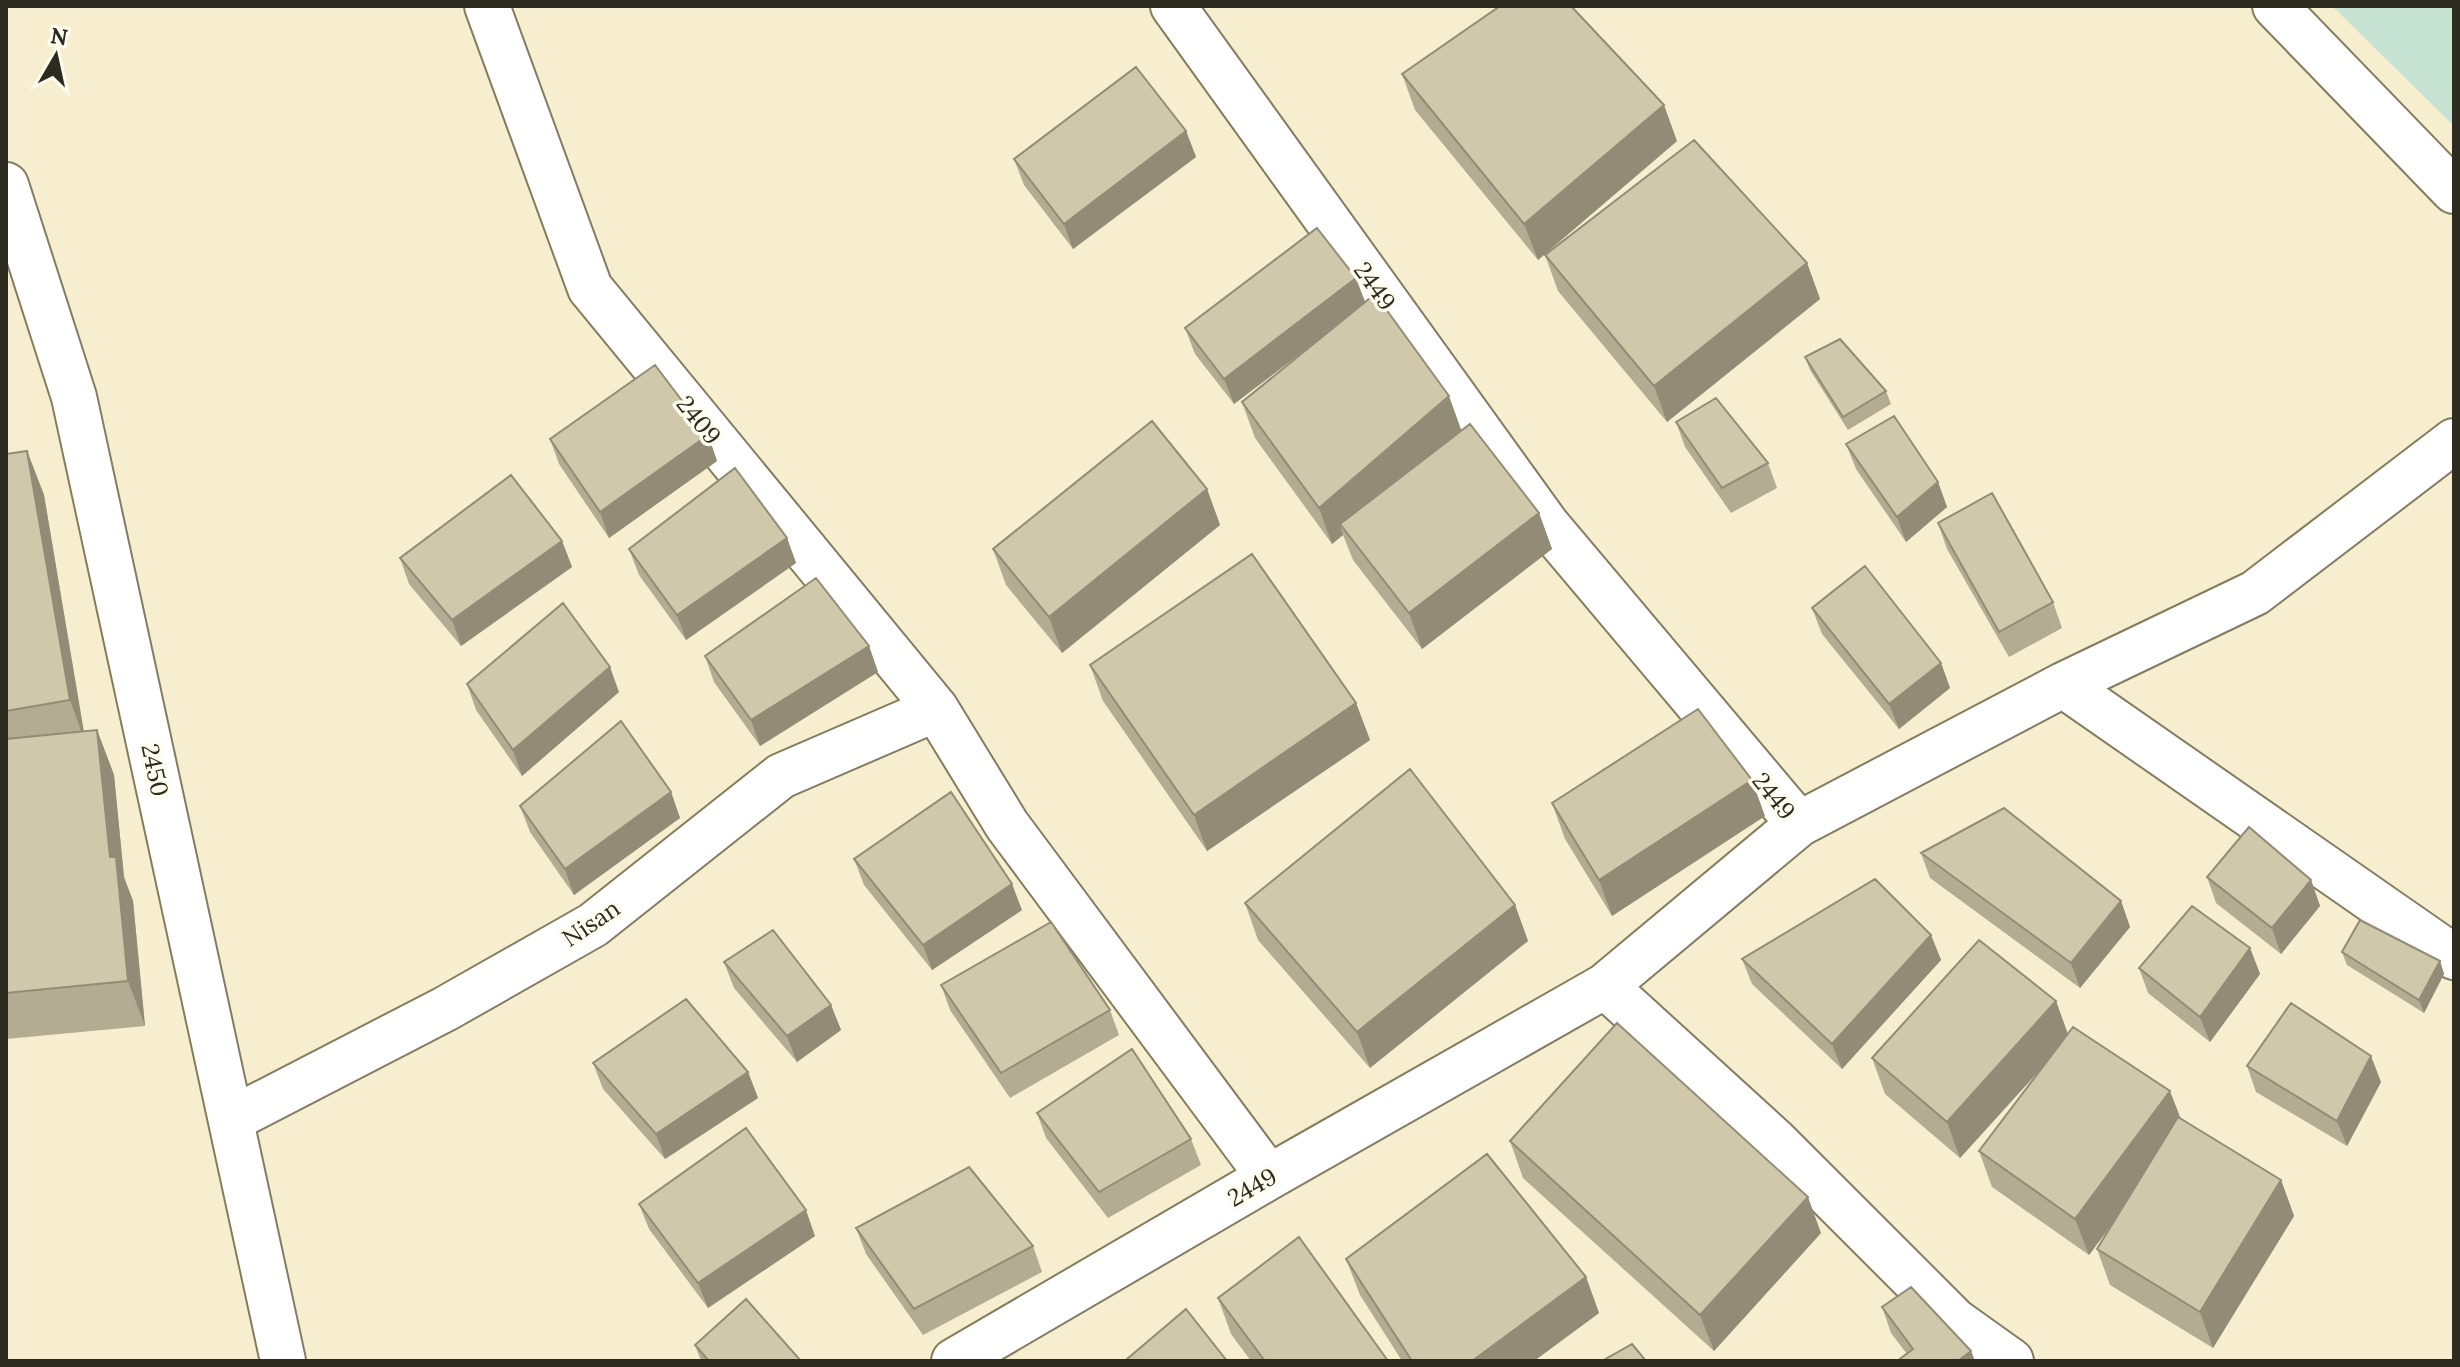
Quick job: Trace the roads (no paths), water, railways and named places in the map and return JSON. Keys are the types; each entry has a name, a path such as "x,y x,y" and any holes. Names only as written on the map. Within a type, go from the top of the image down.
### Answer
{"street":[{"name":"2409","path":"487,6 590,288 936,709 1007,825 1269,1177"},
{"name":"2449","path":"954,1361 1605,986 1799,824 1547,525 1173,6"},
{"path":"2275,6 2454,191"},
{"name":"2450","path":"6,185 74,397 283,1361"},
{"path":"1799,824 2063,685 2255,593 2454,441"},
{"path":"2063,685 2454,957"},
{"name":"Nisan","path":"232,1119 445,1009 593,925 781,776 936,709"},
{"path":"1605,986 1775,1141 1955,1321 2008,1360"}]}
